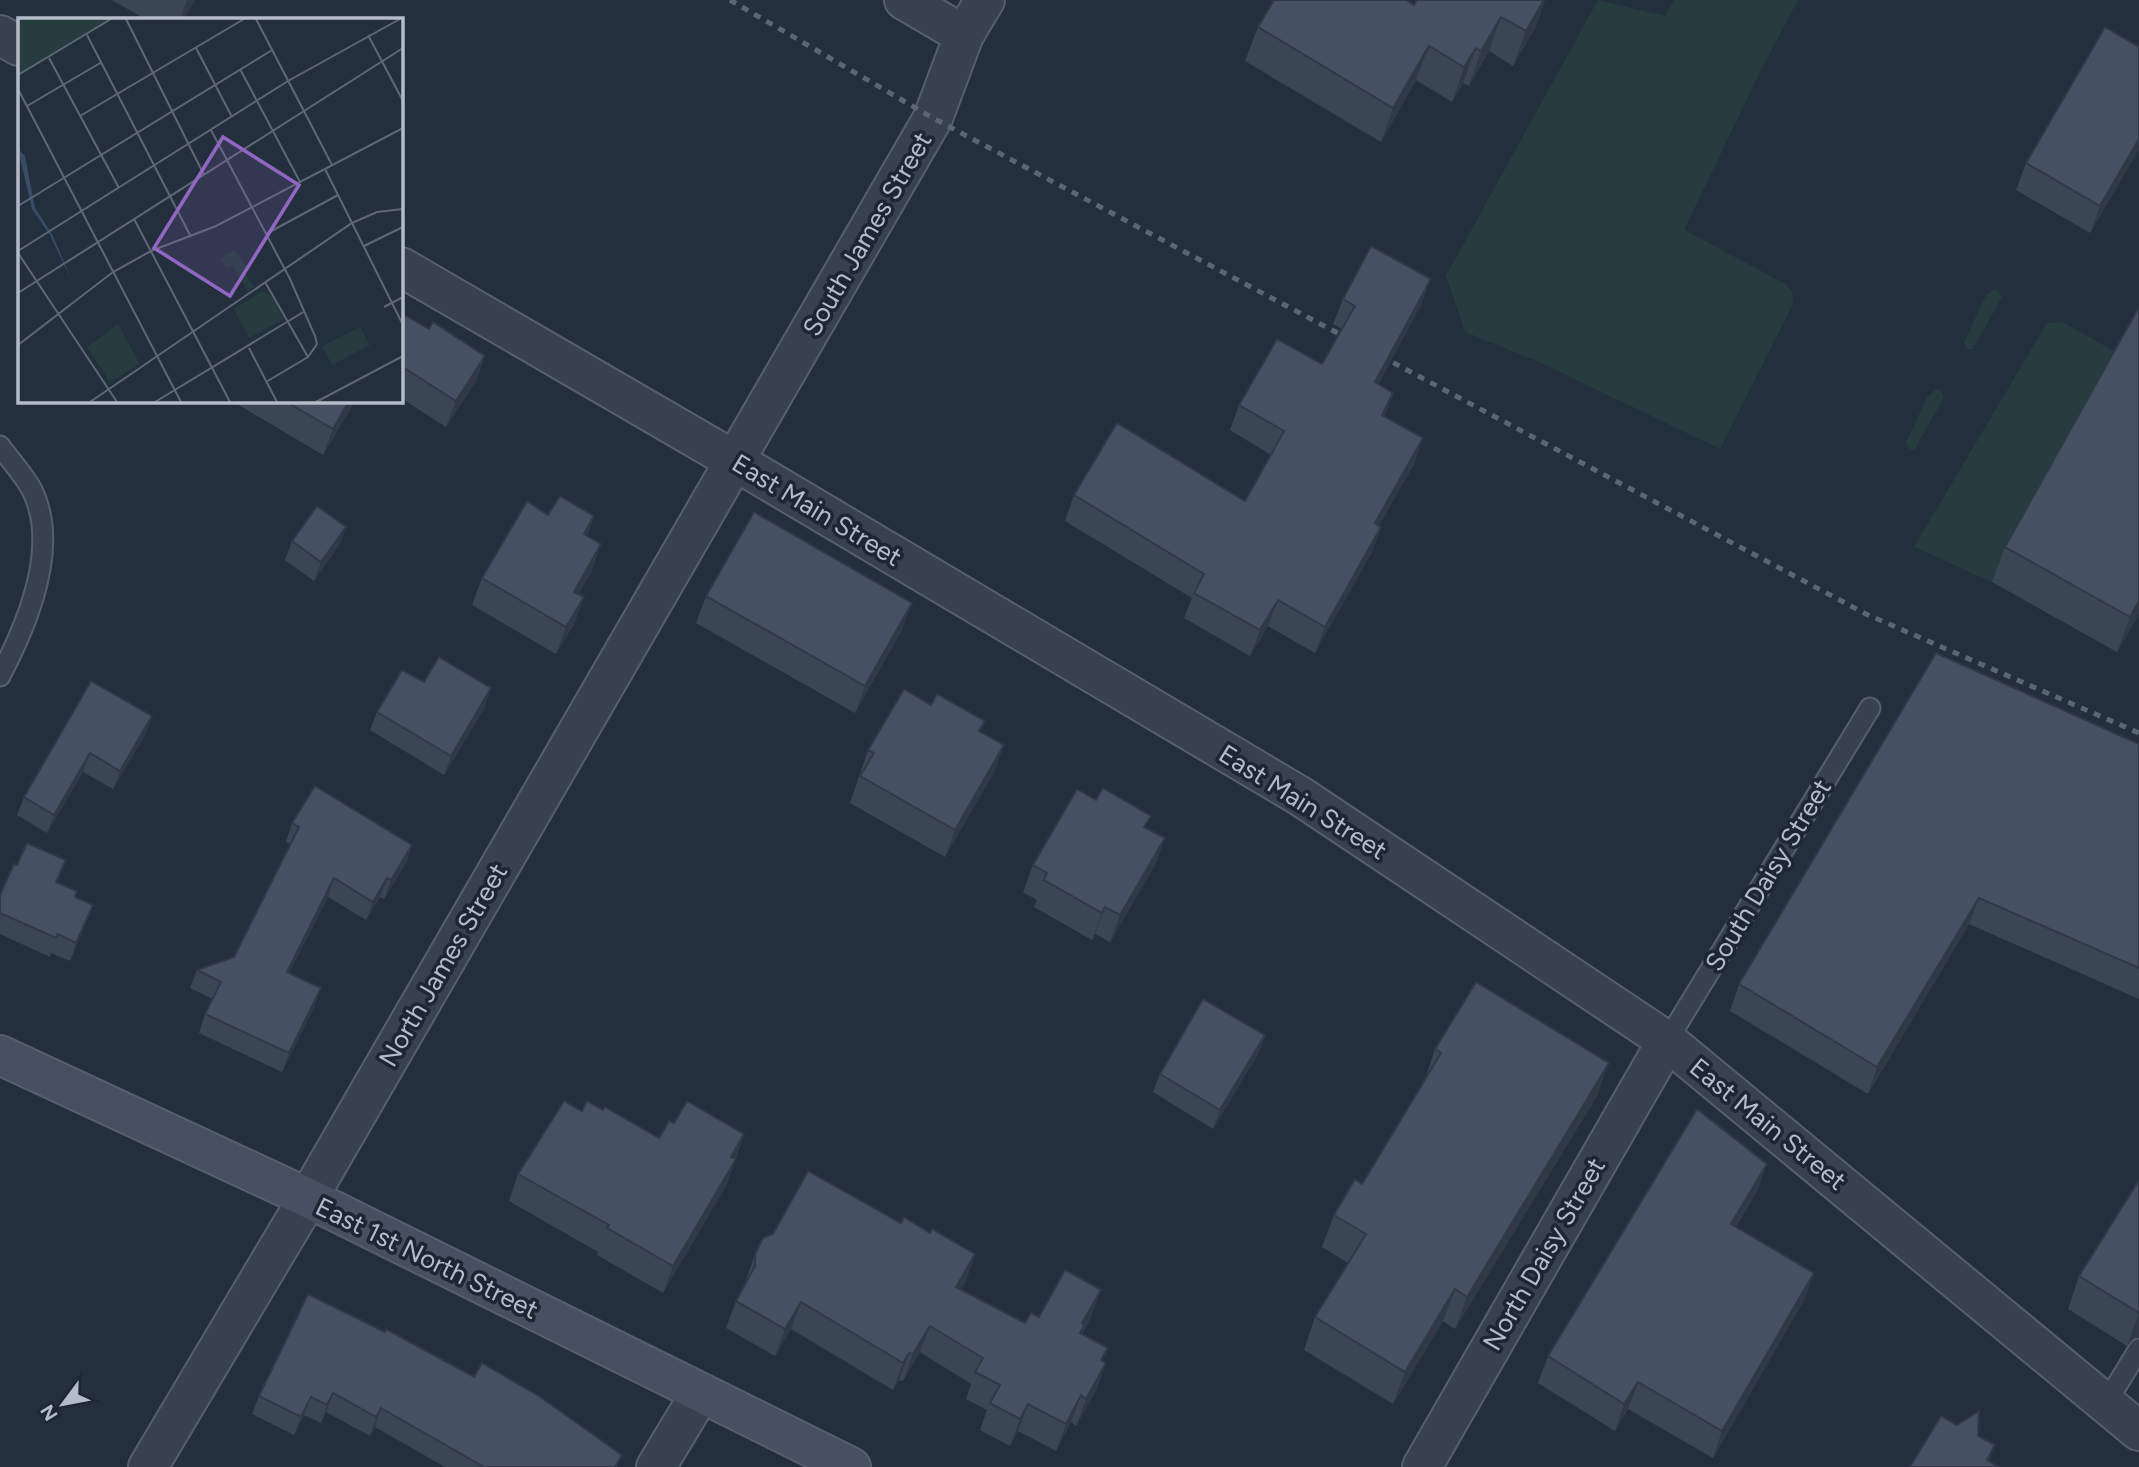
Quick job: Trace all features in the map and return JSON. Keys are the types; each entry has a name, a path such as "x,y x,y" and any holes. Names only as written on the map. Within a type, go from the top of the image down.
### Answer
{"main road":[{"name":"East 1st North Street","path":"0,1055 308,1198 851,1467"}],"street":[{"path":"904,0 964,35"},
{"name":"South James Street","path":"735,461 933,118 964,35 985,0"},
{"path":"0,34 18,45"},
{"name":"East Main Street","path":"402,268 735,461 1300,796 1667,1041 2139,1431"},
{"name":"North James Street","path":"148,1467 308,1198 735,461"},
{"name":"North Daisy Street","path":"1422,1467 1667,1041"},
{"path":"656,1467 700,1394"}],"lane":[{"path":"0,446 32,490 44,525 37,584 16,646 0,676"},
{"name":"South Daisy Street","path":"1667,1041 1870,708"},
{"path":"2106,1403 2139,1349"}],"green space":[{"path":"1598,0 1665,16 1674,0 1798,0 1684,230 1784,283 1792,291 1793,304 1720,449 1537,361 1465,332 1446,276"},
{"path":"1993,290 1998,291 2002,297 1973,349 1967,349 1964,342 1986,295"},
{"path":"2062,322 2119,354 1992,582 1914,547 2047,323"},
{"path":"1936,389 1941,391 1944,397 1915,449 1910,450 1906,442 1928,396"}],"building":[{"path":"1274,0 1406,0 1414,5 1417,0 1544,0 1526,31 1501,17 1481,51 1476,48 1464,67 1429,46 1393,108 1258,27"},
{"path":"2105,27 2139,47 2139,139 2100,206 2026,163"},
{"path":"1371,246 1431,279 1375,382 1393,393 1382,415 1423,438 1375,523 1381,527 1325,627 1278,600 1260,630 1194,593 1204,574 1074,495 1117,423 1245,501 1284,431 1239,405 1277,339 1322,364 1355,306 1343,299"},
{"path":"2139,307 2139,601 2130,617 2005,547"},
{"path":"402,314 429,329 433,322 485,356 456,401 402,367"},
{"path":"287,402 348,402 333,429"},
{"path":"560,496 594,516 584,534 601,544 574,592 584,597 566,627 482,578 527,501 548,515"},
{"path":"317,506 346,527 321,562 292,541"},
{"path":"754,512 912,603 865,686 706,596"},
{"path":"1936,653 2139,744 2139,968 1979,898 1877,1067 1739,984"},
{"path":"439,657 491,688 451,756 377,712 402,670 424,682"},
{"path":"91,681 152,716 120,771 90,753 54,815 24,797"},
{"path":"904,689 931,705 937,694 985,721 979,731 1004,745 955,830 860,776 874,753 868,750"},
{"path":"315,786 412,845 391,880 387,878 373,902 334,878 287,972 321,988 289,1053 205,1014 221,982 197,970 234,957 299,827 292,823"},
{"path":"1103,788 1151,816 1144,827 1165,838 1120,915 1105,907 1102,913 1044,880 1047,873 1033,865 1077,789 1096,800"},
{"path":"27,843 66,860 56,882 77,891 75,897 93,905 76,943 58,934 56,938 0,913 0,895"},
{"path":"1476,982 1609,1063 1467,1297 1455,1289 1405,1372 1315,1317 1366,1234 1334,1215 1355,1179 1362,1184 1441,1053 1435,1049"},
{"path":"1203,999 1265,1035 1220,1110 1160,1074"},
{"path":"564,1101 582,1111 587,1101 603,1110 605,1107 659,1138 669,1121 674,1123 687,1101 744,1134 731,1157 736,1159 673,1266 607,1228 609,1225 518,1174"},
{"path":"1697,1109 1767,1164 1731,1224 1814,1273 1722,1431 1638,1382 1624,1404 1548,1356"},
{"path":"808,1171 901,1223 904,1217 930,1233 932,1229 975,1254 956,1287 1025,1323 1031,1313 1039,1317 1065,1270 1101,1290 1082,1323 1085,1324 1080,1333 1108,1348 1101,1360 1106,1363 1086,1399 1081,1395 1066,1424 1028,1404 1020,1419 990,1403 1000,1385 975,1372 983,1358 930,1326 913,1354 909,1353 903,1363 801,1302 785,1329 736,1301 755,1266 755,1254 763,1238 773,1234"},
{"path":"2139,1180 2139,1313 2079,1276"},
{"path":"308,1294 385,1332 386,1329 474,1377 482,1363 539,1396 622,1455 615,1467 484,1467 381,1408 376,1417 333,1393 327,1405 311,1397 301,1417 259,1396"},
{"path":"1979,1411 1978,1436 1995,1445 1987,1460 1998,1467 1910,1467 1941,1416 1957,1425"}],"railway":[{"path":"730,0 933,118 1866,614 2139,733"}]}
